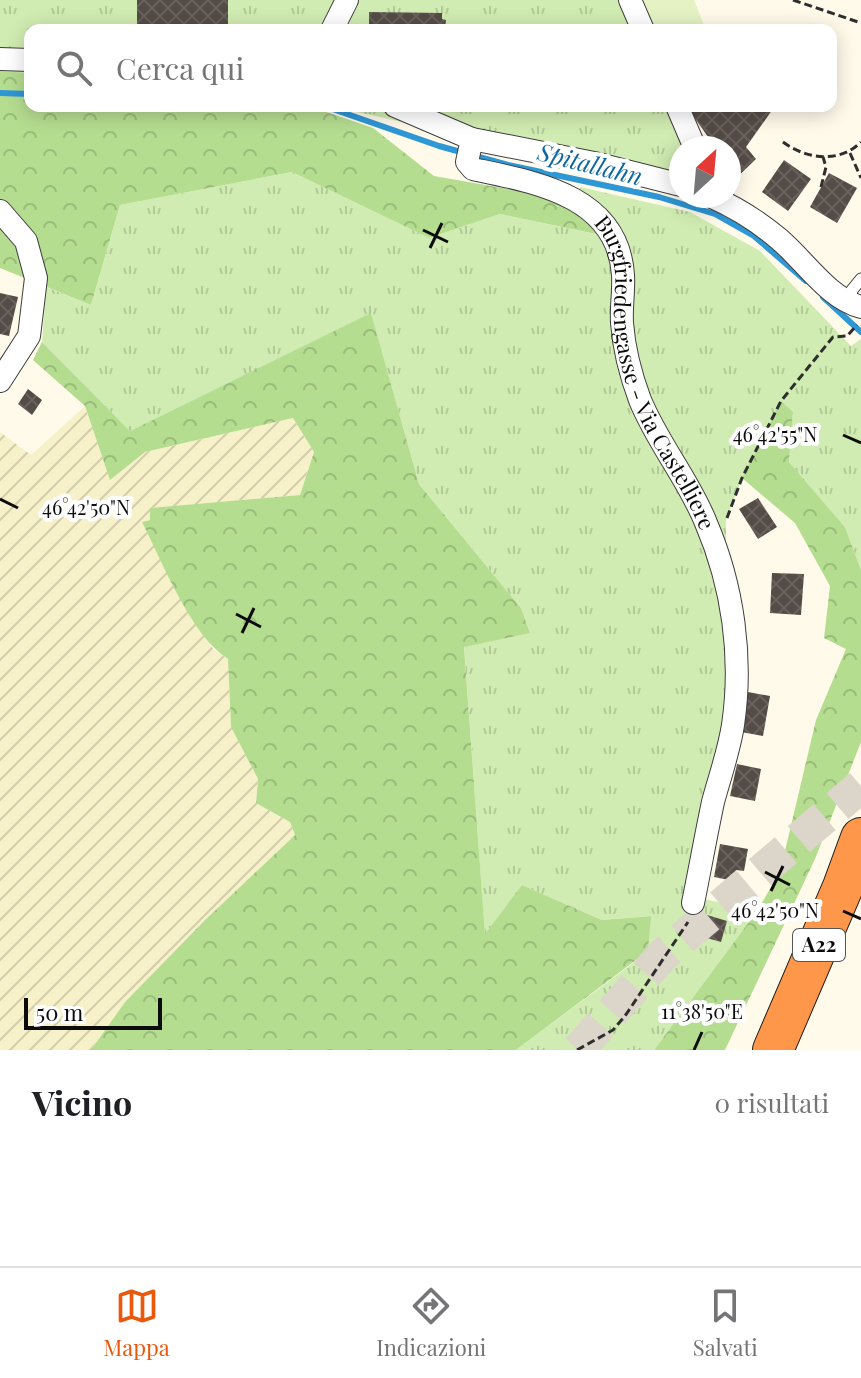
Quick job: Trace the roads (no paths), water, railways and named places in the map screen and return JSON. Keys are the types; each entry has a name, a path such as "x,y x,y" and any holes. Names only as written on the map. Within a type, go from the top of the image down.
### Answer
{"highway":[{"name":"A22","path":"773,1050 861,838"},
{"name":"A22","path":"797,1050 861,904"}],"street":[{"path":"335,24 347,0"},
{"path":"630,0 640,24"},
{"path":"0,59 24,60"},
{"path":"405,112 470,149 594,163 669,182"},
{"path":"680,112 690,136"},
{"name":"Burgfriedengasse - Via Castelliere","path":"470,149 473,169 561,190 587,207 608,230 618,248 623,273 622,322 627,357 640,400 665,450 693,494 723,569 733,617 737,680 733,727 713,804 693,903"},
{"path":"736,208 779,239 857,310"},
{"path":"0,211 26,241 36,278 29,336 0,381"}],"lane":[{"path":"857,310 852,290 861,279"}],"waterway":[{"name":"Spitallahn","path":"0,93 24,94"},
{"name":"Spitallahn","path":"341,112 439,146 508,165 659,197 715,214 754,236 806,281"},
{"name":"Spitallahn","path":"823,297 861,332"}],"tunnel":[{"path":"578,1050 663,955 861,786"}]}
